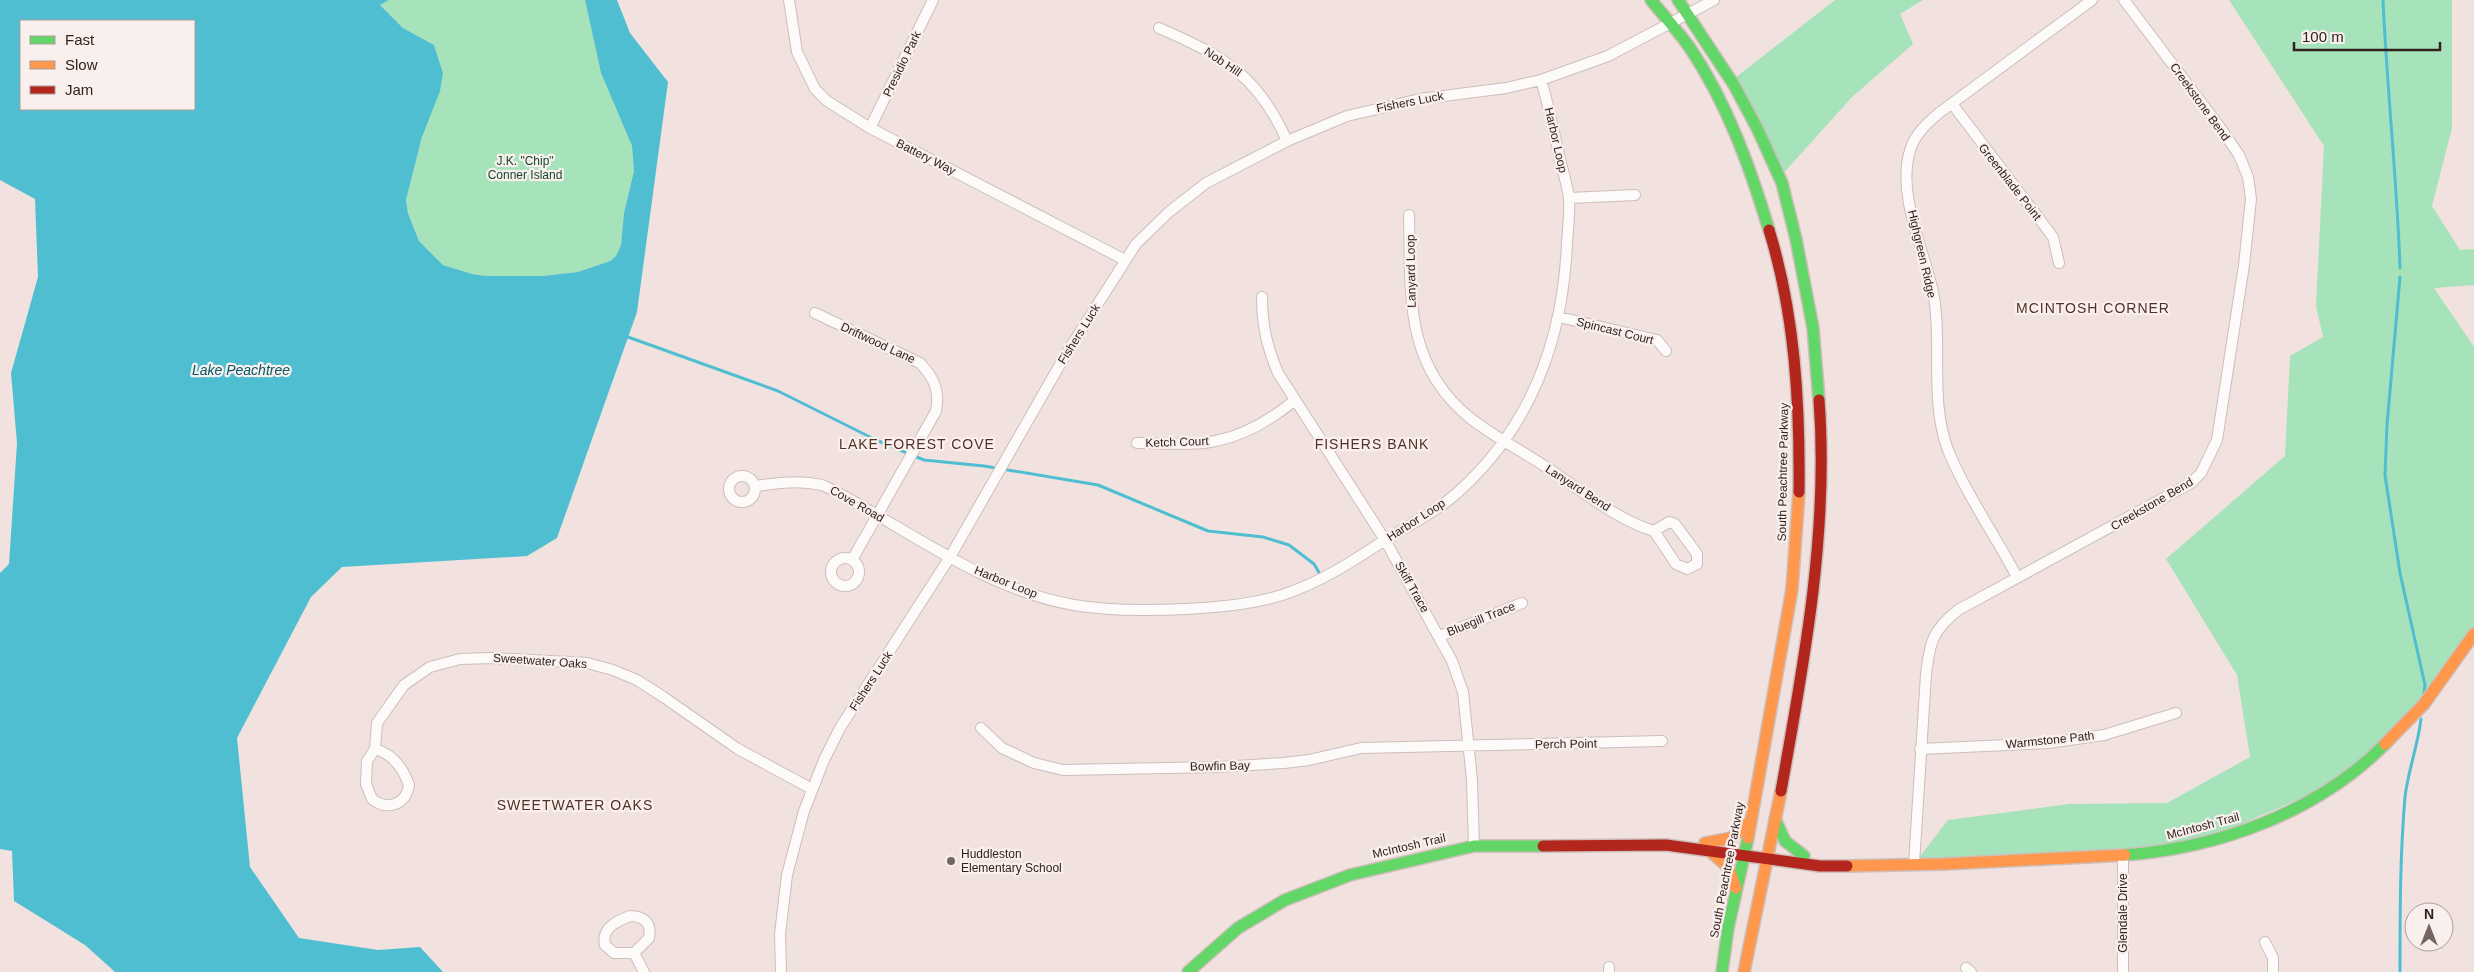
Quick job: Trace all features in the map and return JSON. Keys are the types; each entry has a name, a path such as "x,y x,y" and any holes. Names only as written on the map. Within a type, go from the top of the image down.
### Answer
{"main road":[{"name":"South Peachtree Parkway","path":"1651,0 1694,53 1725,109 1750,168 1770,226 1791,322 1798,391 1798,514 1794,573 1752,820 1722,972"},
{"path":"1678,0 1742,99 1780,178 1802,260 1815,328 1820,433 1816,560 1800,675 1775,816 1744,972"},
{"name":"McIntosh Trail","path":"1188,972 1238,928 1285,900 1350,875 1474,846 1704,846 1801,860 1860,864 1914,864 2123,855 2178,848 2212,840 2267,822 2304,804 2372,757 2424,704 2474,634"},
{"path":"1761,884 1772,874 1801,860 1783,841 1777,829 1775,816"},
{"path":"1704,846 1732,838 1752,820"},
{"path":"1704,846 1728,865 1735,878 1737,893"}],"street":[{"name":"Battery Way","path":"789,0 797,52 815,89 842,112 1125,260"},
{"name":"Presidio Park","path":"870,128 933,0"},
{"name":"Fishers Luck","path":"781,972 780,934 787,875 812,789 840,728 950,557 1066,354 1136,244 1169,212 1206,183 1287,141 1347,116 1387,105 1447,94 1506,88 1541,80 1608,56 1689,15 1714,0"},
{"name":"Highgreen Ridge","path":"2017,577 1960,476 1948,449 1941,422 1933,294 1912,211 1906,178 1909,154 1920,130 2092,0"},
{"name":"Creekstone Bend","path":"1914,864 1926,674 1930,643 1936,631 1958,610 2143,511 2191,483 2201,474 2217,440 2244,265 2251,199 2248,177 2239,155 2219,126 2124,0"},
{"name":"Nob Hill","path":"1159,28 1208,51 1244,75 1275,114 1287,141"},
{"name":"Harbor Loop","path":"950,557 1032,595 1098,608 1185,608 1240,603 1283,595 1328,575 1456,494 1490,459 1528,405 1553,344 1559,317 1566,258 1569,198 1541,80"},
{"name":"Greenblade Point","path":"1953,104 2052,237 2059,263"},
{"path":"1569,198 1635,195"},
{"name":"Lanyard Loop","path":"1409,215 1411,308 1420,348 1446,394 1469,417 1503,441"},
{"name":"Skiff Trace","path":"1262,297 1262,321 1268,350 1278,373 1385,540 1440,636 1452,661 1463,692 1469,746 1474,846"},
{"name":"Driftwood Lane","path":"815,313 901,352 920,363 930,374 938,388 936,411 852,560"},
{"name":"Spincast Court","path":"1559,317 1657,340 1666,351"},
{"name":"Ketch Court","path":"1138,443 1215,441 1240,433 1269,419 1295,400"},
{"name":"Lanyard Bend","path":"1503,441 1624,518 1654,531"},
{"name":"Cove Road","path":"755,486 783,482 822,484 950,557"},
{"path":"1663,524 1675,524 1697,554 1697,564 1687,569 1682,569 1676,564 1654,531 1663,524"},
{"name":"Bluegill Trace","path":"1440,636 1522,603"},
{"name":"Sweetwater Oaks","path":"375,749 384,752 396,762 405,773 410,785 404,798 392,806 384,806 372,799 366,784 367,761 375,749 377,723 387,706 404,685 430,667 460,659 559,660 587,663 613,670 637,680 738,749 812,789"},
{"name":"Warmstone Path","path":"1920,749 2048,743 2104,735 2176,714"},
{"name":"Bowfin Bay","path":"980,728 1002,748 1034,763 1063,770 1252,766 1309,760 1361,748 1469,746"},
{"name":"Perch Point","path":"1469,746 1662,741"},
{"name":"Glendale Drive","path":"2123,855 2123,972"},
{"path":"639,916 649,925 650,931 646,944 634,953 614,953 605,945 604,937 609,927 620,920 639,916"},
{"path":"2265,942 2273,958 2273,972"},
{"path":"634,953 644,972"}],"green space":[{"name":"J.K. \"Chip\" Conner Island","path":"389,0 585,0 601,73 632,146 634,171 624,213 621,245 616,256 610,261 578,272 542,276 486,276 472,274 443,265 419,241 408,212 406,200 422,137 443,73 434,45 403,28 380,5"},
{"path":"1835,0 1923,0 1900,14 1913,44 1852,97 1780,177 1731,81"},
{"path":"2229,0 2452,0 2452,128 2432,206 2460,250 2474,249 2474,285 2434,288 2474,347 2474,635 2446,676 2339,782 2188,847 1914,864 1948,820 2069,804 2167,803 2250,757 2237,675 2166,559 2285,456 2290,356 2323,337 2316,306 2324,146"}],"water":[{"name":"Lake Peachtree","path":"0,0 389,0 380,5 403,28 434,45 443,73 440,91 422,137 406,200 408,213 419,241 443,265 472,274 486,276 542,276 578,272 610,261 616,256 621,245 624,213 634,171 632,146 601,73 585,0 617,0 630,33 668,82 637,312 557,538 527,556 342,567 311,597 237,738 250,867 299,938 378,950 420,947 443,972 115,972 85,945 14,901 12,851 0,849 0,573 9,564 17,443 11,373 38,277 35,199 0,180"}],"waterway":[{"path":"2383,0 2400,268"},
{"path":"2400,277 2387,425 2385,475 2400,573 2425,685 2424,693"},
{"path":"628,337 778,391 876,440 924,460 984,466 1098,485 1208,531 1263,537 1289,545 1314,564 1321,576"},
{"path":"2400,972 2403,819 2408,778 2421,719"}],"traffic: fast":[{"path":"1651,0 1690,48 1715,91 1745,159 1769,230"},
{"path":"1678,0 1734,85 1758,130 1782,183 1796,239 1813,328 1819,400"},
{"path":"2125,855 2196,844 2231,835 2265,822 2298,807 2329,789 2358,768 2385,744"},
{"path":"1775,819 1785,841 1804,856"},
{"path":"1722,972 1728,928 1748,838"},
{"path":"1188,972 1238,928 1285,900 1350,875 1474,846 1543,846"}],"traffic: slow":[{"path":"1748,838 1792,589 1799,492"},
{"path":"2385,744 2424,704 2474,634"},
{"path":"1744,972 1781,791"},
{"path":"1705,843 1731,838 1751,821"},
{"path":"1711,852 1728,867 1736,888"},
{"path":"1847,866 1944,864 2125,855"}],"traffic: jam":[{"path":"1769,230 1785,294 1794,359 1797,393 1799,492"},
{"path":"1781,791 1806,645 1817,547 1821,498 1819,400"},
{"path":"1543,846 1666,845 1820,866 1847,866"}],"place":[{"name":"Huddleston Elementary School","path":"951,861"}],"district":[{"name":"MCINTOSH CORNER","path":"2093,308"},
{"name":"LAKE FOREST COVE","path":"917,444"},
{"name":"FISHERS BANK","path":"1372,444"},
{"name":"SWEETWATER OAKS","path":"575,805"}]}
